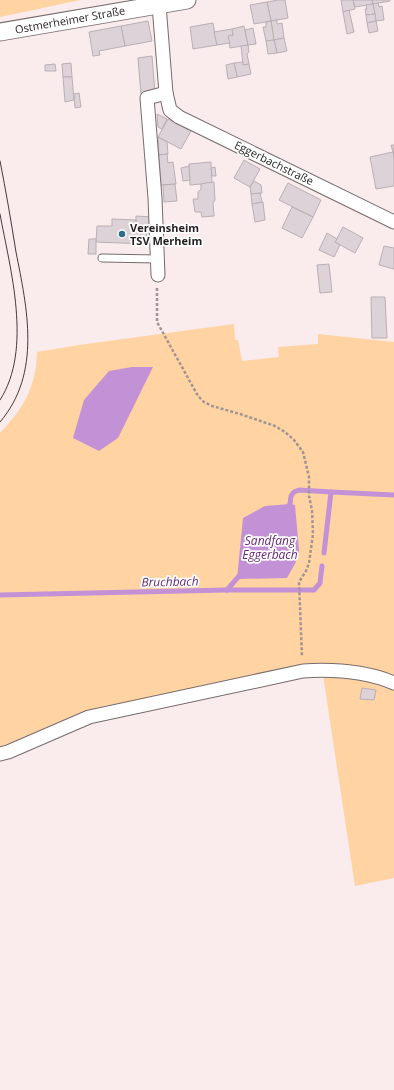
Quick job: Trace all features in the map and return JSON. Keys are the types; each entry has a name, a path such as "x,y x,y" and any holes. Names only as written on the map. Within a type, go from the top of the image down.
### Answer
{"street":[{"name":"Ostmerheimer Straße","path":"0,32 187,0"},
{"name":"Eggerbachstraße","path":"159,5 166,93 170,110 179,117 394,222"},
{"path":"158,275 155,198 147,98 166,93"},
{"path":"0,754 8,752 89,717 303,671 321,670 362,673 394,683"}],"lane":[{"path":"102,258 157,259"}],"path":[{"path":"158,275 157,322 198,396 204,402 212,406 251,417 275,426 294,440 303,452 310,487 309,496 313,521 312,551 306,571 299,582 303,671"}],"shaded area":[{"path":"0,0 81,0 0,17"},
{"path":"234,324 235,340 238,340 242,361 279,357 278,347 318,344 318,334 394,342 394,678 350,667 104,706 0,747 0,433 16,415 27,396 34,376 37,352"},
{"path":"323,675 360,679 394,689 394,878 355,886"}],"water":[{"path":"132,367 153,367 118,438 99,451 73,438 84,400 109,371"},
{"name":"Sandfang Eggerbach","path":"295,505 299,550 297,560 287,578 237,579 243,518 265,506"}],"building":[{"path":"285,0 288,18 271,21 267,2"},
{"path":"341,0 353,0 355,9 343,12"},
{"path":"353,0 372,0 373,4 355,7"},
{"path":"372,0 390,0 390,1 373,4"},
{"path":"267,2 271,21 254,24 250,5"},
{"path":"378,3 379,7 382,6 384,20 376,21 373,4"},
{"path":"373,4 375,14 366,15 366,5"},
{"path":"349,10 354,32 347,34 343,12"},
{"path":"375,14 376,21 367,23 366,15"},
{"path":"277,20 277,24 282,23 284,38 274,40 271,21"},
{"path":"148,21 152,41 125,46 121,26"},
{"path":"271,21 274,40 266,41 263,27 266,27 266,22"},
{"path":"376,21 378,31 369,33 367,23"},
{"path":"213,23 217,45 193,49 190,27"},
{"path":"121,26 125,46 99,51 100,55 93,56 89,32"},
{"path":"244,26 248,45 230,48 228,36 233,35 232,29"},
{"path":"253,28 256,44 248,45 245,30"},
{"path":"232,29 233,35 228,36 230,43 217,45 214,32"},
{"path":"284,38 287,51 277,53 274,40"},
{"path":"274,40 277,53 268,54 266,41"},
{"path":"248,45 249,52 247,54 249,64 243,65 241,46"},
{"path":"152,56 155,93 141,95 138,58"},
{"path":"243,62 243,65 249,64 251,74 237,77 234,63"},
{"path":"71,63 72,77 63,77 62,64"},
{"path":"234,63 237,77 228,79 226,65"},
{"path":"55,64 56,71 45,71 45,65"},
{"path":"63,77 72,77 74,100 65,102"},
{"path":"79,93 81,107 75,108 74,94"},
{"path":"157,114 167,119 162,129 158,127"},
{"path":"168,119 191,131 181,149 158,137"},
{"path":"158,137 167,142 168,154 159,155"},
{"path":"391,145 394,145 394,159 393,152"},
{"path":"393,152 394,186 376,189 370,157"},
{"path":"167,154 168,163 173,162 176,184 161,185 159,155"},
{"path":"244,160 260,169 250,187 234,178"},
{"path":"211,162 212,183 190,185 189,164"},
{"path":"189,166 190,180 183,181 181,168"},
{"path":"215,167 216,176 212,176 211,168"},
{"path":"254,181 261,185 262,193 251,194 250,187"},
{"path":"214,182 214,216 202,217 201,212 195,212 193,199 198,199 198,192 201,189 201,184"},
{"path":"288,183 321,200 313,217 279,200"},
{"path":"175,184 177,201 164,202 163,185"},
{"path":"260,193 262,202 252,204 251,194"},
{"path":"263,202 265,220 255,222 252,204"},
{"path":"292,207 313,217 302,238 282,228"},
{"path":"136,216 153,217 152,229 136,228"},
{"name":"Vereinsheim TSV Merheim","path":"112,219 136,220 136,228 147,229 146,244 96,242 97,226 112,226"},
{"path":"343,227 363,238 355,253 335,242"},
{"path":"327,233 337,239 335,242 340,245 334,257 319,250"},
{"path":"89,239 96,239 96,254 88,254"},
{"path":"384,246 394,248 394,269 379,265"},
{"path":"329,264 332,292 320,293 317,265"},
{"path":"371,297 385,297 387,338 372,338"},
{"path":"362,688 376,690 374,700 360,699"}],"waterway":[{"path":"286,509 290,504 291,496 294,492 299,490 331,492"},
{"name":"Bruchbach","path":"324,553 331,492 394,495"},
{"name":"Bruchbach","path":"0,595 227,590 314,590 320,583 322,566"},
{"path":"227,590 240,575"}],"tram line":[{"path":"0,161 24,295 28,340 22,383 13,403 0,422"},
{"path":"0,214 13,284 17,333 15,357 10,380 0,400"}],"place":[{"name":"Vereinsheim TSV Merheim","path":"122,234"}]}
